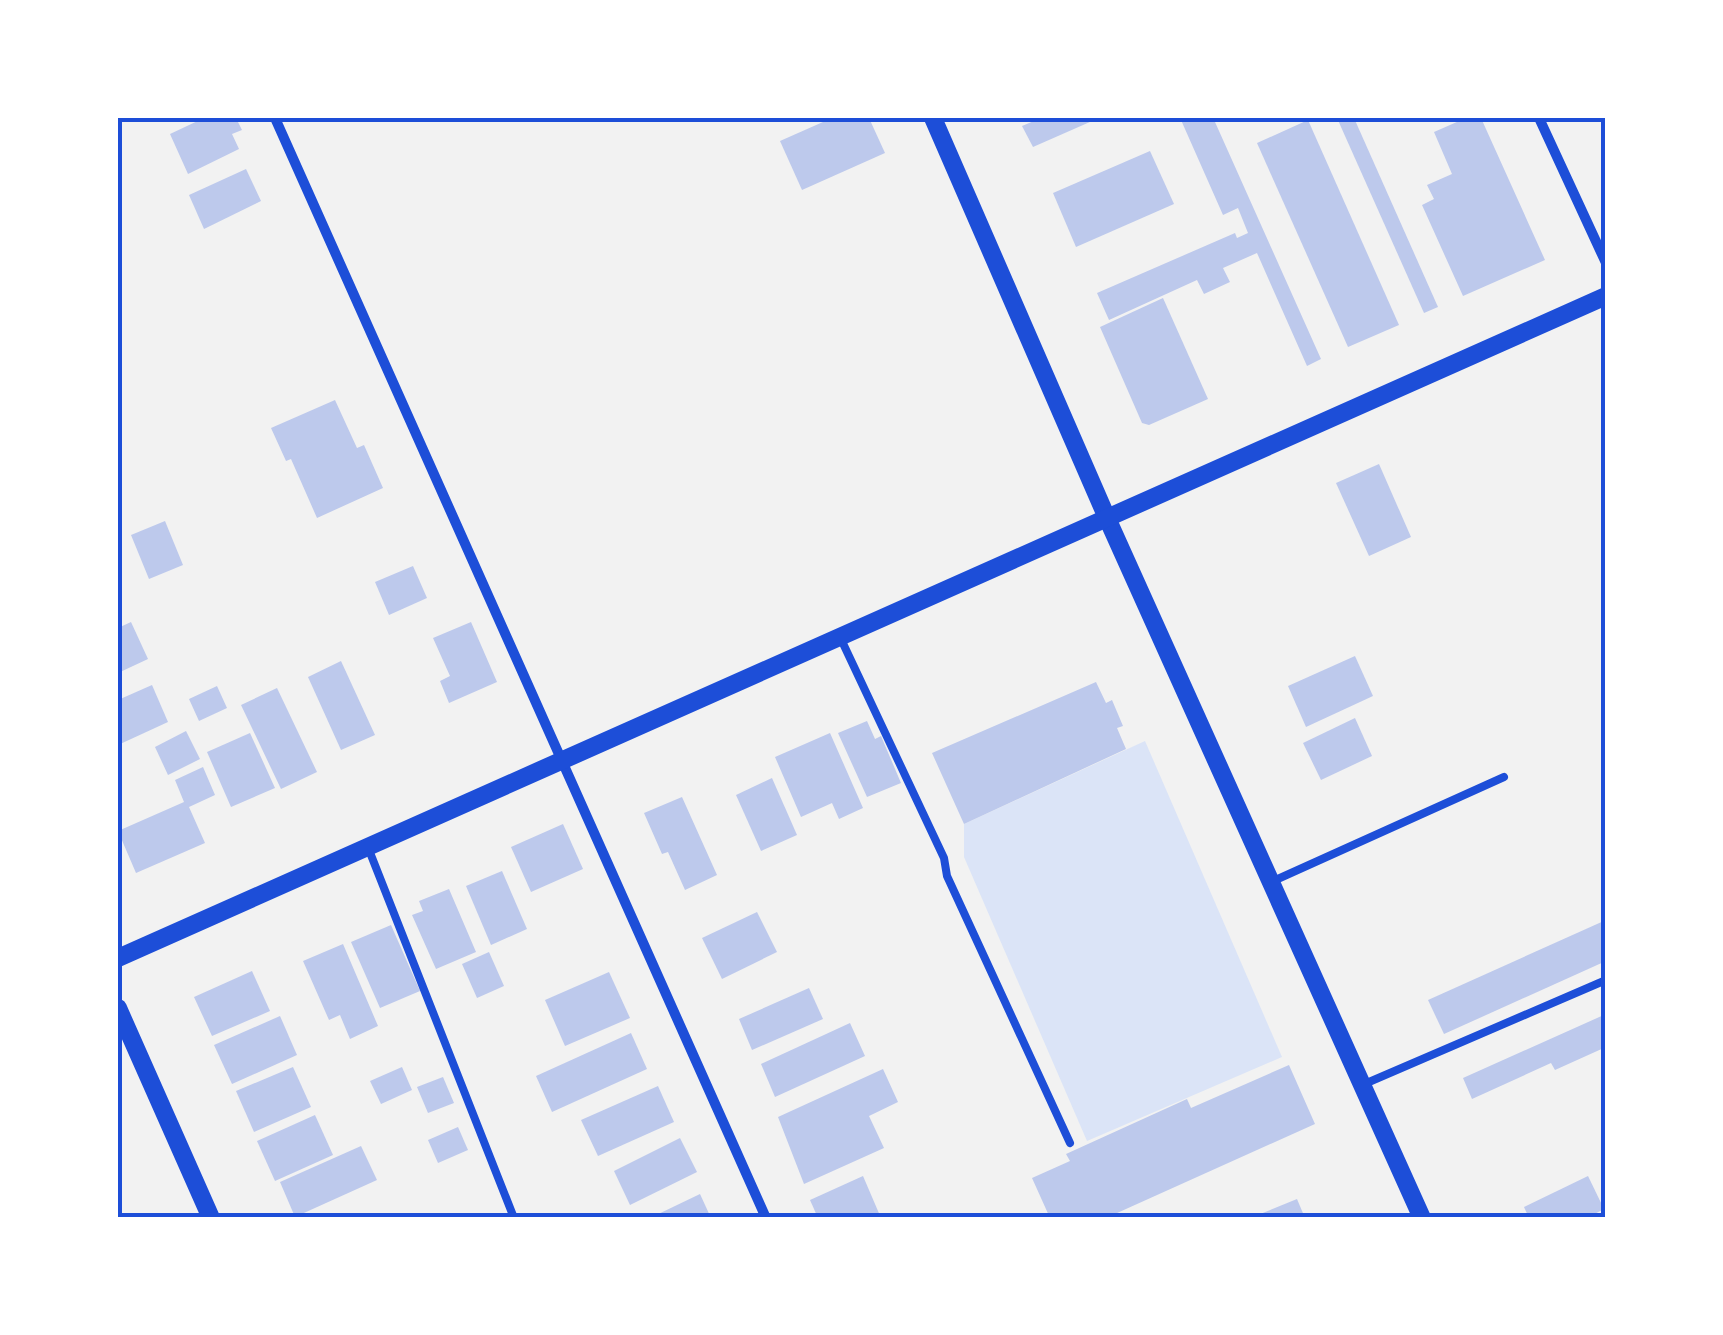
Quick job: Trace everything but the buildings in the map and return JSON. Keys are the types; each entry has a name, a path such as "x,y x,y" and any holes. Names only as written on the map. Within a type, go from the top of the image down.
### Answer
{"street":[{"path":"275,118 766,1218"},
{"path":"933,118 1106,518 1422,1218"},
{"path":"1539,118 1606,263"},
{"path":"118,958 1606,296"},
{"path":"118,1008 211,1218"}],"lane":[{"path":"840,637 944,858 947,876 1070,1143"},
{"path":"1271,882 1504,777"},
{"path":"368,847 514,1218"},
{"path":"1362,1084 1606,980"}],"shaded area":[{"path":"1145,741 1282,1057 1087,1141 964,857 964,824"}]}
